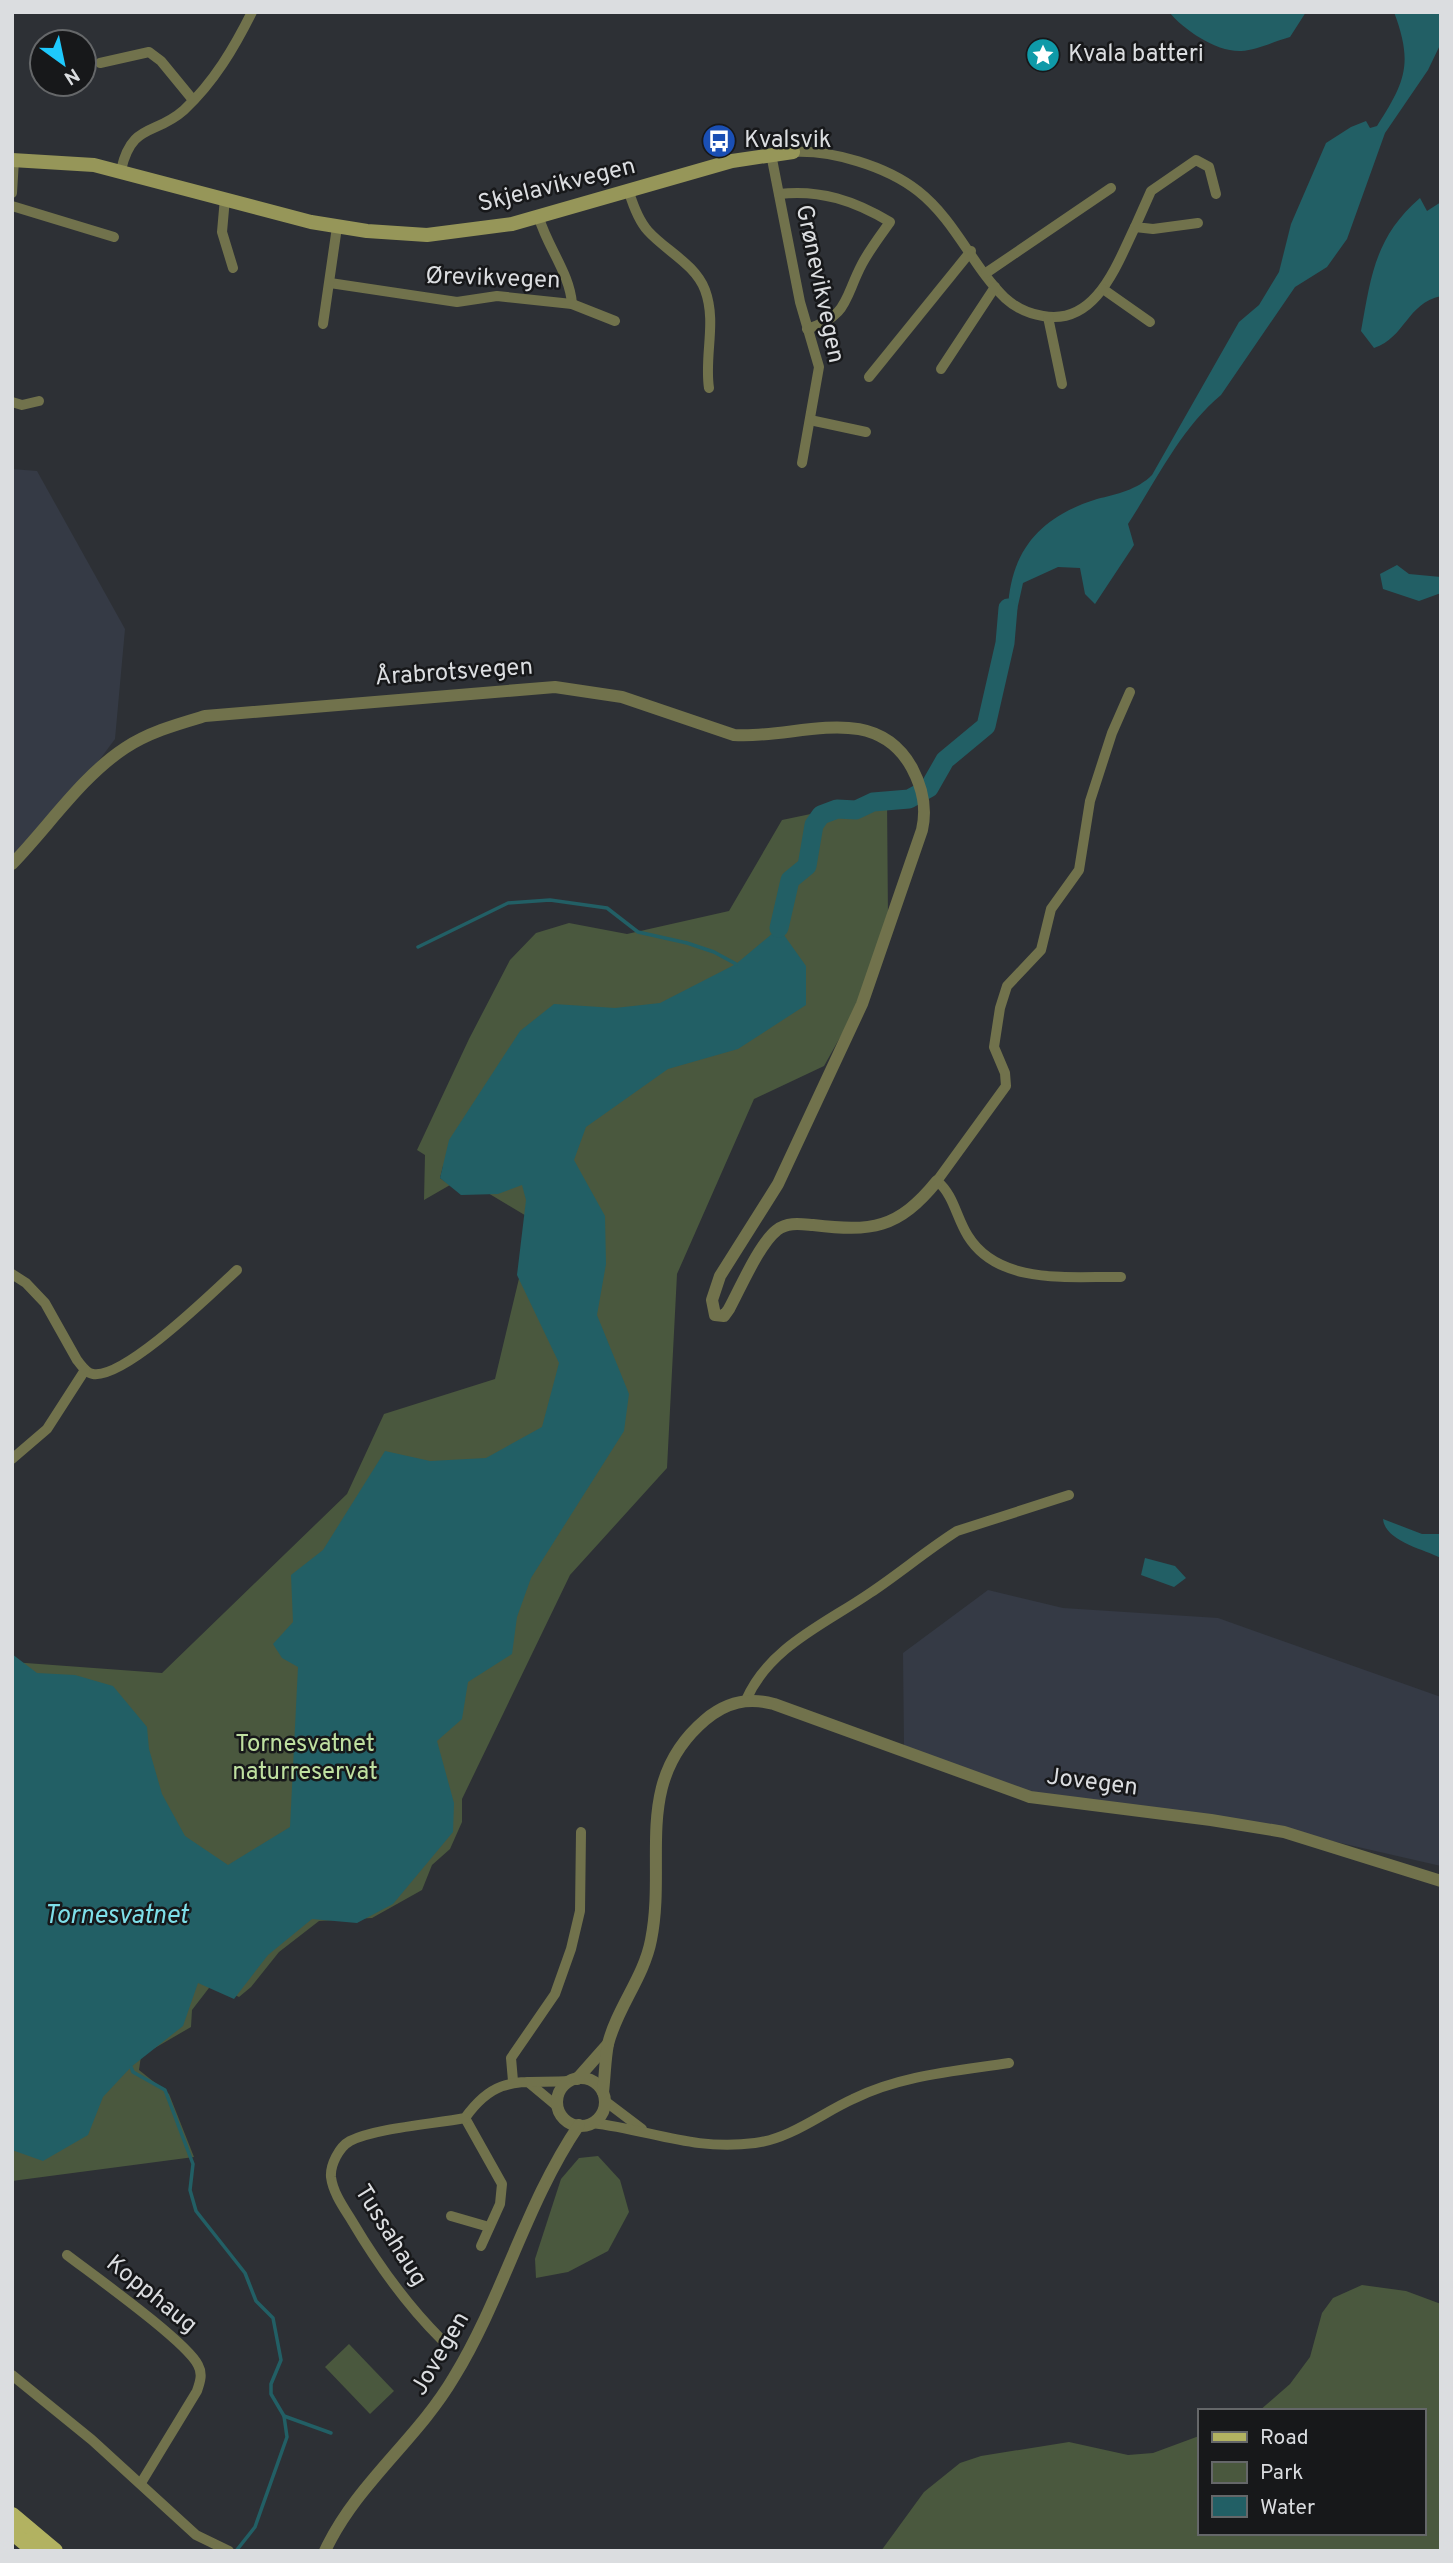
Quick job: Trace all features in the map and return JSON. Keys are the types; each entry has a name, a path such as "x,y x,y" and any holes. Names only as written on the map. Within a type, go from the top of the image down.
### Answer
{"main road":[{"name":"Skjelavikvegen","path":"13,160 71,162 121,170 281,215 337,227 415,234 454,234 539,218 732,161 793,152"},
{"path":"12,2515 54,2551"},
{"path":"12,2532 35,2551"}],"street":[{"path":"121,170 125,150 137,137 177,115 193,100 231,53 252,12"},
{"path":"100,63 149,52 161,61 193,100"},
{"name":"Skjelavikvegen","path":"793,152 814,151 889,174 917,190 942,214 995,286 1019,308 1048,317"},
{"name":"Grønevikvegen","path":"771,154 807,329 819,367 802,463"},
{"path":"12,193 13,160"},
{"path":"1062,384 1048,317 1084,308 1103,289 1151,191 1196,160 1203,161 1209,167 1216,194"},
{"path":"986,273 1111,188"},
{"path":"629,192 648,231 694,272 704,289 708,306 709,388"},
{"path":"779,194 806,192 839,198 862,206 890,222 860,266 842,310 833,318 807,329"},
{"path":"225,198 221,211 222,232 233,268"},
{"path":"12,206 114,237"},
{"name":"Ørevikvegen","path":"539,218 545,240 571,285 572,304"},
{"path":"1135,227 1153,229 1198,223"},
{"path":"323,324 337,227"},
{"path":"869,377 971,251"},
{"name":"Ørevikvegen","path":"330,284 457,302 497,296 572,304 615,321"},
{"path":"941,369 995,286"},
{"path":"1103,289 1150,322"},
{"path":"12,402 22,405 39,401"},
{"path":"810,420 866,432"},
{"name":"Årabrotsvegen","path":"12,863 93,776 126,748 185,722 254,711 516,688 589,690 659,708 734,735 762,736 827,727 862,728 887,739 898,748 919,785 925,804 922,830 862,1004 778,1184 720,1276 712,1300 715,1314 724,1315 767,1242 780,1228 800,1224 849,1230 876,1227 900,1218 919,1203 936,1181"},
{"path":"1121,1277 1021,1272 995,1263 968,1236 950,1196 936,1181 1006,1086 994,1047 1000,1008 1007,986 1041,950 1051,909 1079,870 1090,801 1112,733 1130,692"},
{"path":"12,1274 26,1283 45,1303 85,1370 91,1374 106,1372 160,1339 190,1316 237,1270"},
{"path":"12,1459 47,1429 85,1370"},
{"path":"585,2124 602,2114 608,2043 650,1944 655,1906 656,1817 662,1782 680,1746 722,1707 746,1700 764,1671 798,1638 861,1599 942,1540 957,1531 1069,1495"},
{"name":"Jovegen","path":"746,1700 774,1704 1030,1797 1211,1819 1284,1832 1441,1881"},
{"path":"513,2081 511,2058 555,1994 571,1949 580,1911 581,1832"},
{"path":"558,2107 560,2092 608,2043"},
{"path":"527,2082 558,2107 565,2119 645,2132 681,2143 718,2146 759,2143 885,2086 948,2072 1009,2063"},
{"path":"481,2246 502,2195 502,2184 465,2118 482,2096 513,2081 592,2081 604,2096 645,2132"},
{"name":"Tussahaug","path":"442,2339 410,2308 384,2274 338,2198 331,2176 338,2151 350,2141 465,2118"},
{"name":"Jovegen","path":"325,2551 353,2501 412,2437 453,2379 479,2335 558,2156 565,2119"},
{"name":"Jovegen","path":"558,2156 585,2124"},
{"path":"451,2216 489,2227"},
{"name":"Kopphaug","path":"67,2255 180,2344 200,2367 201,2379 197,2391 141,2483"},
{"path":"12,2375 141,2483 196,2535 229,2551"}],"shaded area":[{"path":"12,469 37,471 125,629 115,739 65,806 12,863"},
{"path":"988,1590 1063,1608 1218,1618 1441,1697 1441,1866 1275,1828 1058,1805 904,1747 903,1653"}],"green space":[{"name":"Tornesvatnet naturreservat","path":"887,798 888,920 862,998 824,1066 754,1099 677,1274 667,1468 570,1575 462,1799 462,1822 450,1849 432,1865 422,1890 372,1918 319,1921 279,1952 251,1987 239,1997 212,1984 192,2010 191,2027 141,2056 139,2070 169,2094 194,2157 12,2181 12,1662 162,1673 347,1494 384,1414 495,1379 533,1220 443,1166 440,1178 450,1185 424,1200 425,1155 417,1150 510,960 536,933 569,923 627,934 729,911 782,820"},
{"path":"598,2156 620,2180 629,2212 608,2251 568,2272 536,2278 535,2259 561,2179 579,2158"},
{"path":"1362,2285 1406,2291 1441,2304 1441,2551 881,2551 924,2492 960,2463 981,2456 1069,2442 1128,2455 1153,2453 1198,2436 1198,2535 1425,2535 1425,2409 1261,2409 1290,2384 1310,2357 1322,2313 1333,2298"},
{"path":"349,2344 394,2391 370,2414 325,2367"}],"water":[{"path":"1169,12 1306,12 1290,37 1241,51 1221,48 1201,39"},
{"path":"1394,12 1441,12 1441,43 1428,70 1385,133 1347,239 1327,267 1295,287 1221,395 1181,439 1128,524 1134,545 1095,604 1085,594 1080,568 1058,567 1023,583 1017,610 1008,608 1015,568 1023,552 1045,525 1078,506 1133,488 1152,475 1239,322 1259,305 1279,272 1291,224 1326,143 1366,121 1370,128 1377,126 1395,96 1405,59"},
{"path":"1420,198 1427,211 1441,202 1441,296 1420,306 1393,336 1374,348 1361,331 1377,258 1393,228"},
{"path":"1397,565 1409,574 1441,577 1441,593 1419,601 1383,589 1380,574"},
{"name":"Tornesvatnet","path":"779,928 806,966 806,1005 738,1049 668,1069 586,1127 574,1160 605,1216 606,1264 597,1315 629,1394 624,1431 531,1578 517,1617 512,1654 468,1682 462,1719 437,1741 454,1803 453,1832 393,1904 357,1923 312,1919 268,1955 234,1999 198,1983 183,2026 131,2067 103,2097 88,2135 43,2161 12,2150 12,1654 37,1673 75,1675 113,1686 147,1727 149,1749 162,1794 185,1836 228,1865 290,1827 298,1667 282,1658 273,1644 293,1622 291,1575 323,1550 385,1451 430,1461 486,1458 542,1427 559,1363 517,1275 526,1200 522,1185 498,1194 461,1195 440,1178 449,1140 520,1031 554,1004 615,1008 660,1003 736,964"},
{"path":"1383,1519 1422,1534 1441,1534 1441,1558 1397,1539 1385,1527"},
{"path":"1145,1558 1175,1566 1186,1578 1174,1587 1141,1575"}],"waterway":[{"path":"779,928 790,880 807,866 814,825 821,815 837,809 856,810 873,802 909,799 929,788 945,760 986,726 1005,643 1008,608"},
{"path":"418,947 508,903 550,900 607,908 638,932 687,943 714,952 736,964"},
{"path":"131,2067 133,2072 165,2090 193,2164 190,2190 196,2211 245,2273 256,2301 273,2318 281,2360 271,2384 271,2394 284,2416 287,2437 255,2527 236,2551"},
{"path":"284,2416 331,2433"}],"place":[{"name":"Kvala batteri","path":"1043,55"},
{"name":"Kvalsvik","path":"719,141"}]}
